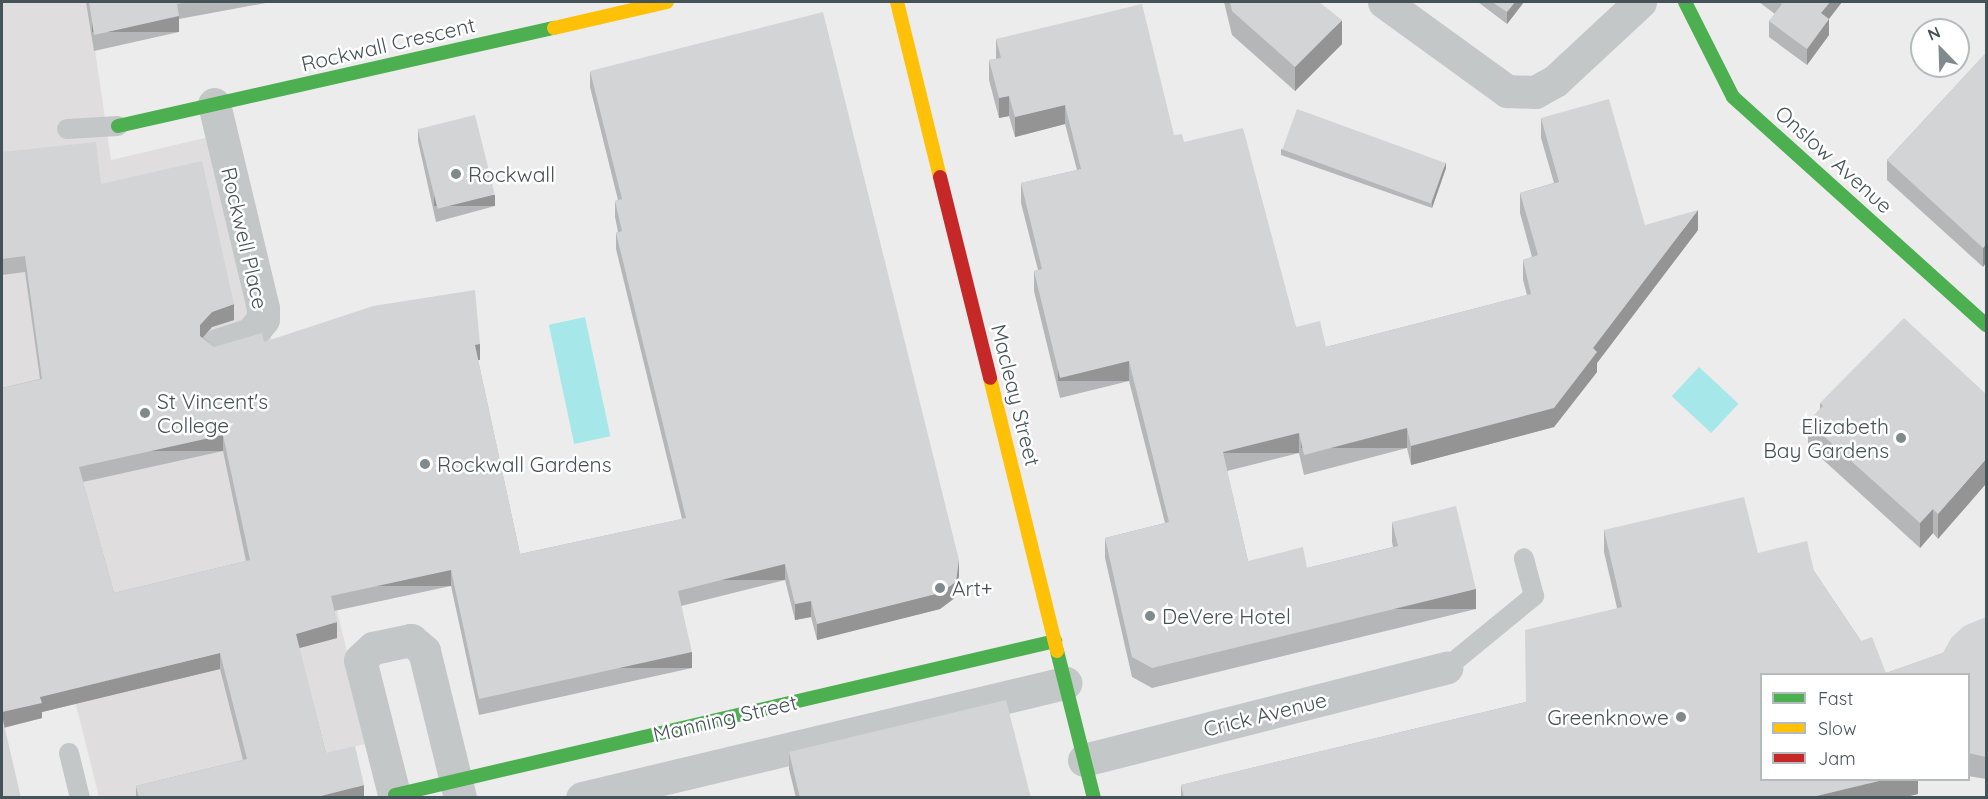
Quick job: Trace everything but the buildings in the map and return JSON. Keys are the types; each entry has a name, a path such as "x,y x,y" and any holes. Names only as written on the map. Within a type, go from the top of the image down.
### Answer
{"street":[{"name":"Rockwall Crescent","path":"118,126 616,7 667,2"},
{"name":"Macleay Street","path":"897,2 1094,798"},
{"path":"1384,2 1507,91 1535,92 1555,81 1640,2"},
{"name":"Onslow Avenue","path":"1685,2 1733,97 1986,325"},
{"name":"Rockwell Place","path":"214,104 263,308 263,319 251,334 218,345"},
{"path":"395,796 360,660 366,652 411,640 424,651 458,789"},
{"name":"Manning Street","path":"395,796 458,789 1055,640"},
{"name":"Crick Avenue","path":"1084,760 1446,668"},
{"path":"582,798 1065,683"}],"lane":[{"path":"67,129 118,126"},
{"path":"1446,668 1534,596 1524,558"},
{"path":"69,753 80,798"}],"shaded area":[{"name":"St Vincent's College","path":"2,2 88,2 111,160 222,134 369,743 144,797 99,797 66,665 2,681"}],"water":[{"path":"585,317 610,436 574,444 549,325"},
{"path":"1699,367 1738,404 1711,433 1672,396"}],"traffic: fast":[{"path":"1685,2 1733,97 1986,325"},
{"path":"118,126 554,28"},
{"path":"395,795 1055,641"},
{"path":"1057,651 1094,798"}],"traffic: slow":[{"path":"554,28 667,2"},
{"path":"897,2 940,177"},
{"path":"990,378 1057,651"}],"traffic: jam":[{"path":"940,177 990,378"}],"place":[{"name":"Rockwall","path":"456,174"},
{"name":"St Vincent's College","path":"145,413"},
{"name":"Elizabeth Bay Gardens","path":"1901,438"},
{"name":"Rockwall Gardens","path":"425,464"},
{"name":"Art+","path":"940,588"},
{"name":"DeVere Hotel","path":"1150,616"},
{"name":"Greenknowe","path":"1681,717"}]}
